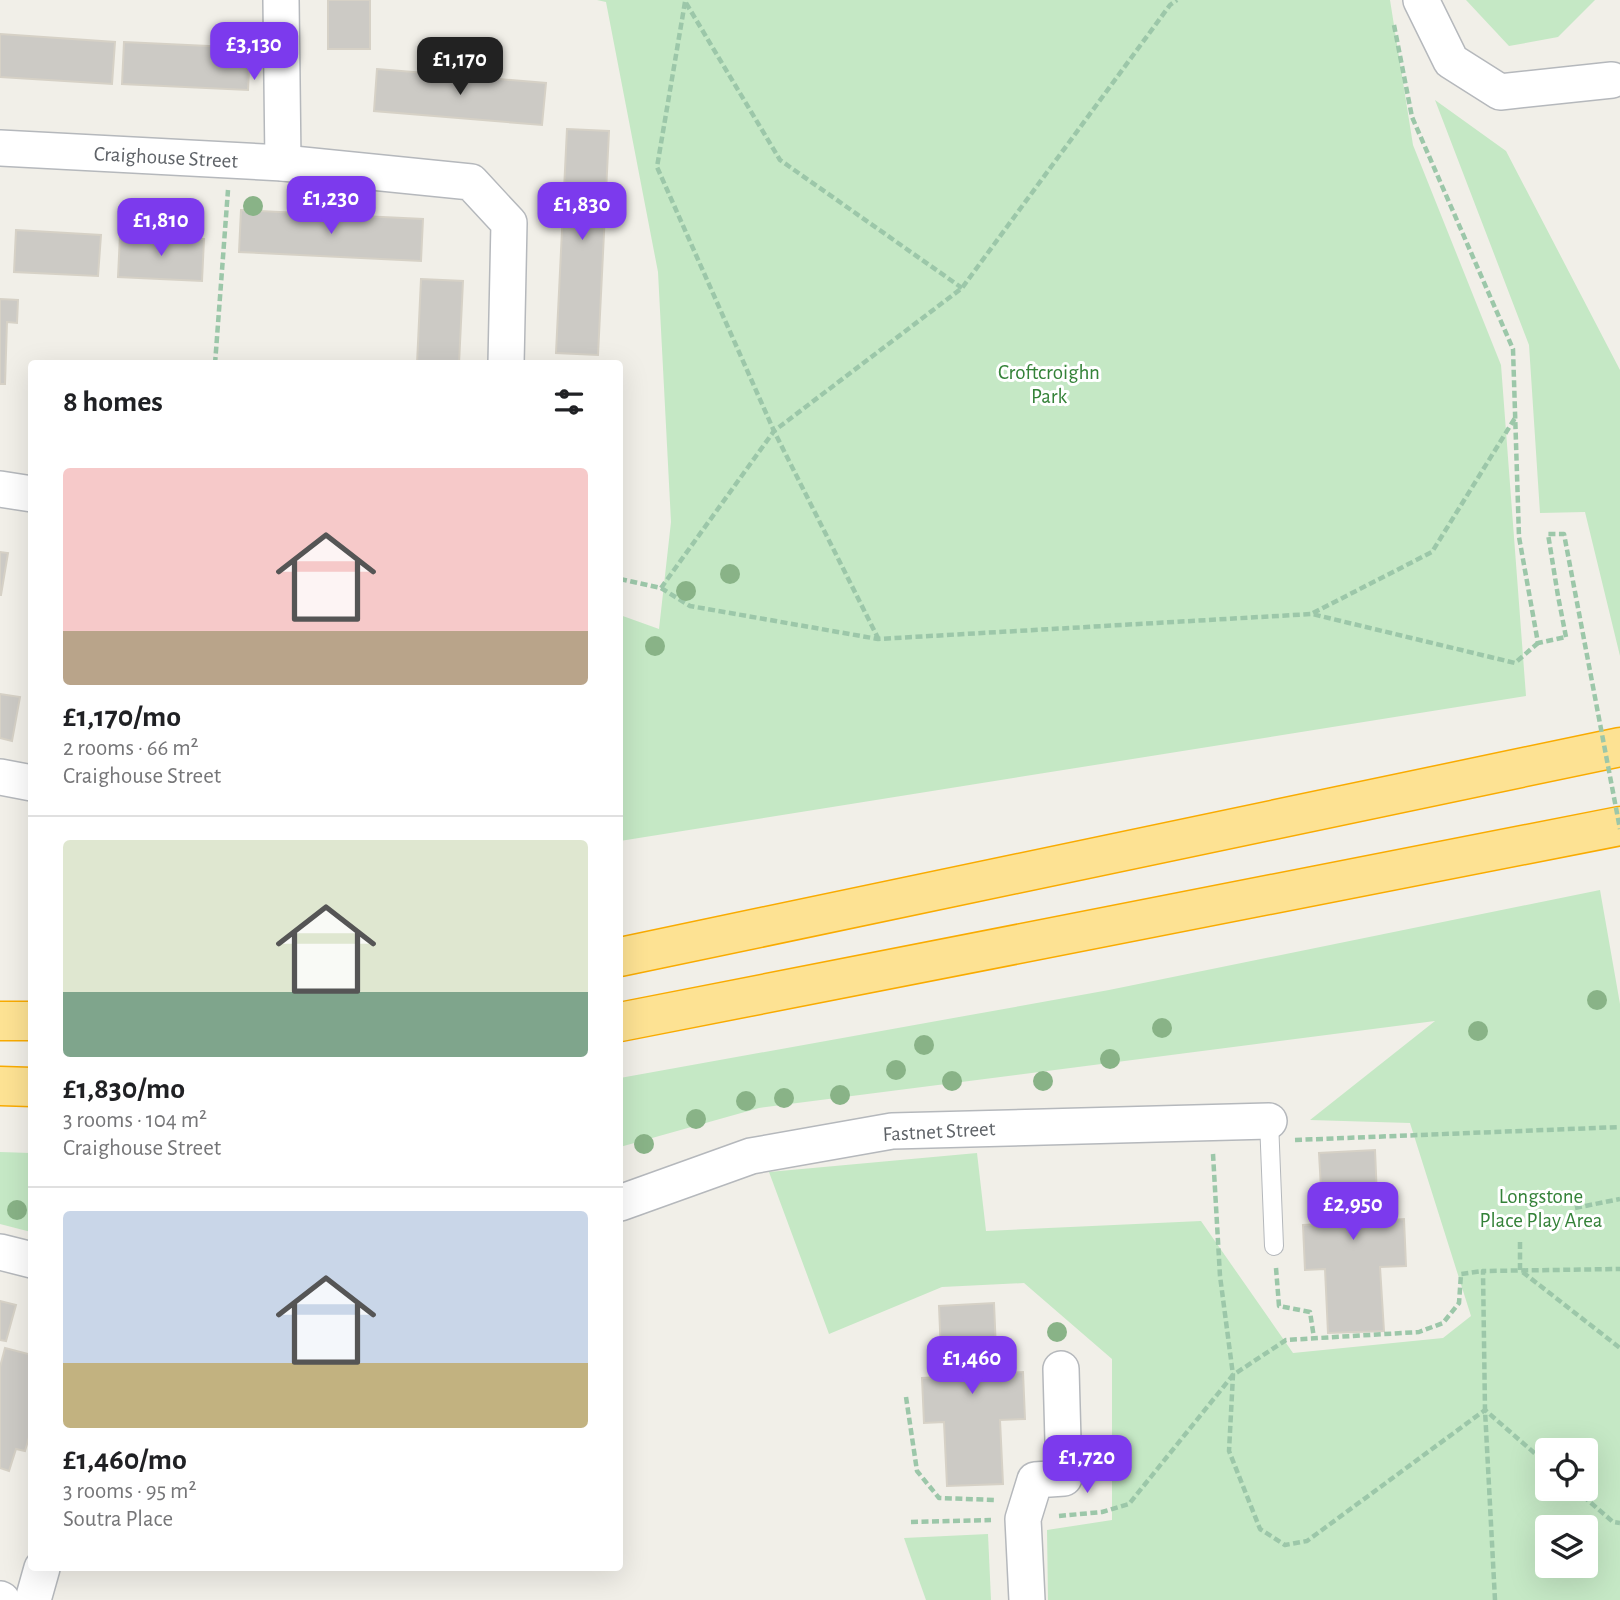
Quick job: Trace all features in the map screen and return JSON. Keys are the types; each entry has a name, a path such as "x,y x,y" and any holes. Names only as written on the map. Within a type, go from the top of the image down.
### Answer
{"highway":[{"path":"623,956 1620,747"},
{"path":"623,1021 1620,827"},
{"path":"0,1021 28,1021"},
{"path":"0,1086 28,1087"}],"street":[{"path":"281,0 283,163"},
{"path":"1406,6 1451,61 1500,92 1612,80"},
{"name":"Craighouse Street","path":"0,148 283,163 471,182 509,223 506,360"},
{"path":"0,489 28,493"},
{"path":"0,777 28,782"},
{"name":"Fastnet Street","path":"623,1202 751,1156 892,1130 1211,1123 1270,1131"},
{"path":"0,1252 28,1259"},
{"path":"1027,1600 1023,1518 1035,1480 1064,1478 1061,1369"},
{"path":"33,1600 41,1571"}],"lane":[{"path":"1270,1131 1274,1246"}],"path":[{"path":"661,588 774,430 962,288 1170,5 1177,0"},
{"path":"684,1 780,160 962,288"},
{"path":"684,1 657,167 774,430 878,639"},
{"path":"1406,6 1412,117 1513,349 1519,537 1538,643"},
{"path":"215,360 230,160"},
{"path":"1312,614 1432,552 1515,418"},
{"path":"623,580 661,588 690,606 878,639 1312,614 1515,663 1538,643 1566,636 1548,534 1564,534 1620,827"},
{"path":"1211,1123 1220,1276 1233,1376 1229,1451 1260,1530 1285,1545 1307,1541 1485,1410"},
{"path":"1270,1131 1620,1127"},
{"path":"1575,1208 1620,1199"},
{"path":"1520,1242 1520,1270"},
{"path":"1274,1246 1279,1306 1310,1311 1314,1338"},
{"path":"1214,1401 1233,1376 1286,1340 1419,1332 1443,1324 1459,1303 1461,1273 1620,1269"},
{"path":"1520,1270 1620,1348"},
{"path":"1483,1271 1485,1410 1495,1600"},
{"path":"906,1397 917,1471 939,1498 1029,1501"},
{"path":"1485,1410 1535,1454"},
{"path":"1589,1501 1613,1522 1620,1523"}],"green space":[{"name":"Croftcroighn Park","path":"597,0 1390,0 1413,145 1501,365 1526,696 623,841 623,616 659,629 671,522 658,272 606,2"},
{"path":"1466,0 1595,0 1558,37 1509,46"},
{"path":"1435,100 1506,151 1620,370 1620,656 1585,512 1540,513 1529,345"},
{"name":"Longstone Place Play Area","path":"1600,890 1620,1004 1620,1600 1048,1600 1047,1530 1112,1520 1112,1359 1024,1283 942,1287 829,1334 769,1172 977,1153 986,1231 1201,1221 1293,1353 1443,1338 1471,1316 1410,1123 1310,1120 1435,1021 759,1108 623,1146 623,1077 1109,990"},
{"path":"0,1152 28,1153 28,1231 0,1224"},
{"path":"988,1534 991,1600 926,1600 904,1538"}],"building":[{"path":"328,0 370,0 370,49 328,49"},
{"path":"0,34 115,42 112,84 0,77"},
{"path":"124,42 250,48 248,90 122,84"},
{"path":"377,69 546,83 542,125 374,111"},
{"path":"567,129 609,131 598,355 556,353"},
{"path":"241,210 423,219 421,261 239,252"},
{"path":"16,230 101,235 98,276 14,272"},
{"path":"120,235 204,239 202,281 118,277"},
{"path":"421,279 463,281 459,360 417,360"},
{"path":"0,299 18,300 17,323 7,322 5,384 0,384"},
{"path":"0,552 8,553 1,595 0,595"},
{"path":"0,694 20,697 12,741 0,738"},
{"path":"1375,1150 1378,1221 1404,1219 1406,1266 1380,1267 1384,1331 1328,1333 1325,1269 1305,1270 1303,1225 1323,1224 1319,1153"},
{"path":"0,1301 16,1305 6,1341 0,1340"},
{"path":"994,1303 997,1374 1023,1372 1025,1419 1000,1420 1003,1484 947,1486 944,1422 924,1423 922,1378 942,1377 939,1306"},
{"path":"5,1348 28,1354 28,1441 25,1451 16,1449 9,1471 0,1468 0,1367"}]}
